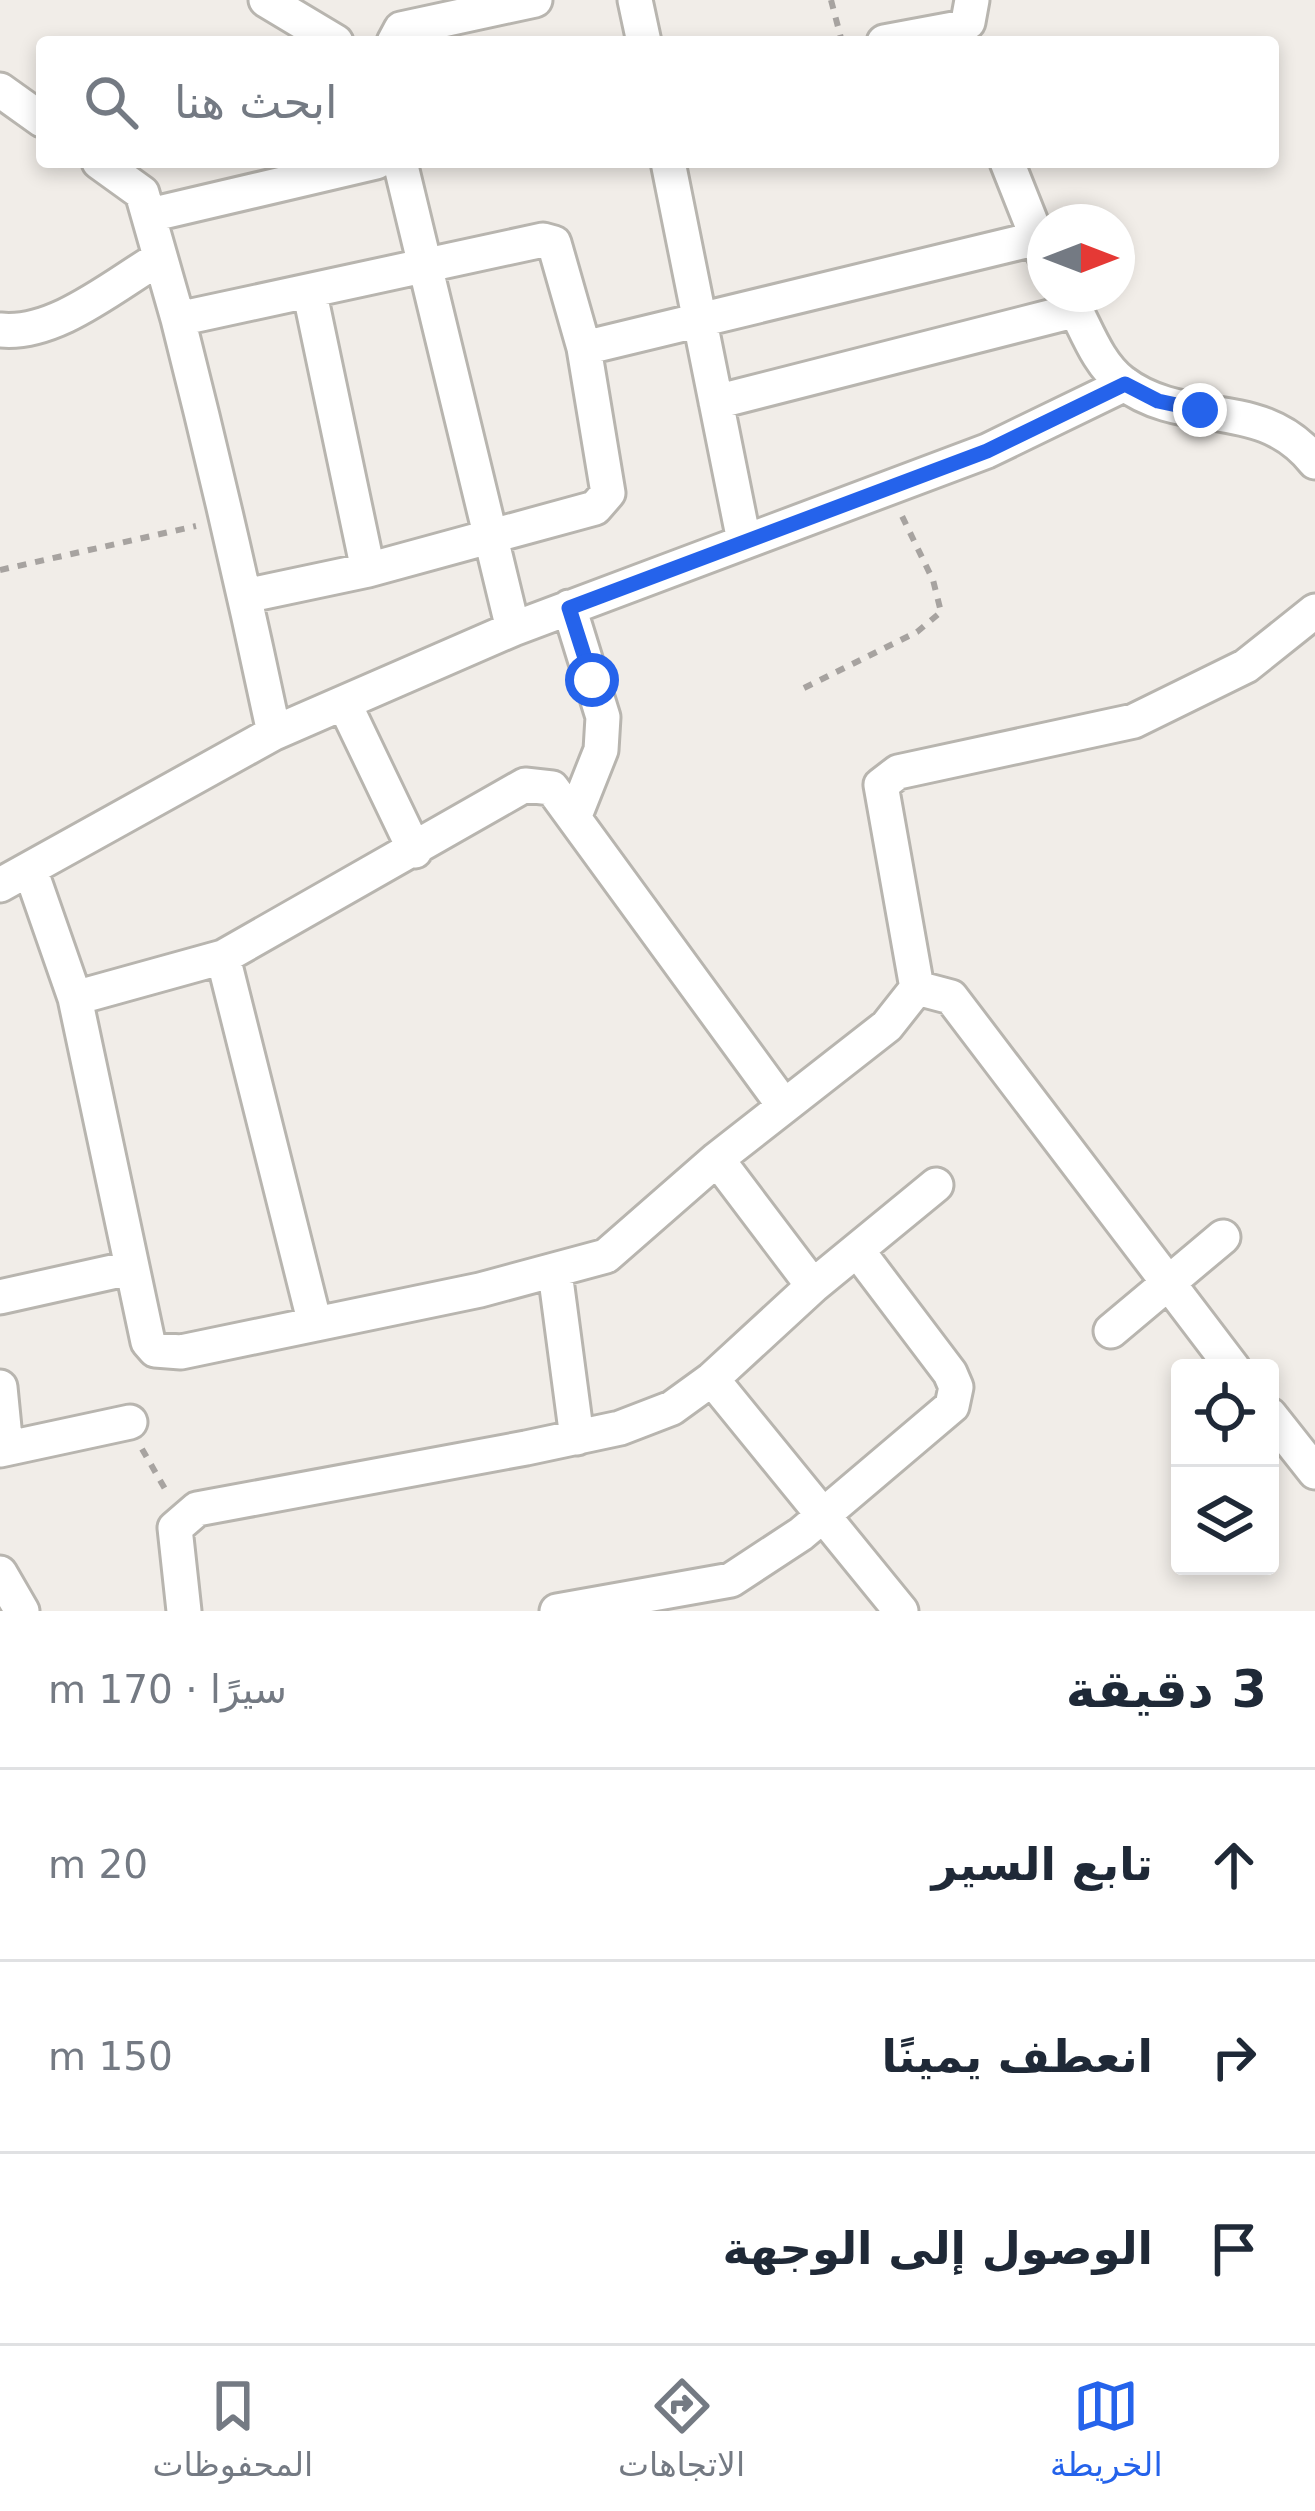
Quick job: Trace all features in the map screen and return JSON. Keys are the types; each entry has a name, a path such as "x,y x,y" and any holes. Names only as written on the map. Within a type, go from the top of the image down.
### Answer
{"street":[{"path":"266,0 326,36"},
{"path":"396,24 535,0"},
{"path":"635,0 643,36"},
{"path":"910,36 965,23"},
{"path":"0,90 36,116"},
{"path":"107,168 142,193 150,215 229,518 274,734"},
{"path":"150,215 350,168"},
{"path":"401,168 513,629"},
{"path":"669,168 744,541"},
{"path":"1009,168 1027,214"},
{"path":"178,319 543,240 554,243 584,347 608,493 595,508 368,570 245,596"},
{"path":"584,347 1027,251"},
{"path":"0,330 20,332 52,321 160,258"},
{"path":"310,294 368,570"},
{"path":"716,402 1036,312"},
{"path":"1077,312 1107,367 1125,384 1178,407 1250,417 1276,427 1296,439 1315,462"},
{"path":"1125,384 987,451 513,629 274,734 15,877 75,998 141,1320 155,1350 181,1352 606,1256 717,1159 887,1026 917,988 881,785 898,772 1134,721 1246,667 1315,610"},
{"path":"569,608 603,717 601,750 574,818"},
{"path":"345,705 415,851"},
{"path":"75,998 223,957 525,785 552,788 784,1106"},
{"path":"223,957 315,1324"},
{"path":"917,988 951,997 1227,1359"},
{"path":"717,1159 813,1286"},
{"path":"184,1611 175,1528 197,1509 577,1438 672,1408 937,1185"},
{"path":"1111,1331 1223,1237"},
{"path":"557,1611 730,1580 802,1534 956,1399 950,1372 856,1250"},
{"path":"0,1297 130,1268"},
{"path":"555,1271 577,1438"},
{"path":"712,1379 901,1611"},
{"path":"0,1387 3,1449 130,1422"},
{"path":"1279,1426 1315,1472"},
{"path":"0,1573 22,1611"}],"path":[{"path":"831,0 840,36"},
{"path":"805,688 916,632 941,612 933,580 887,487"},
{"path":"0,570 229,518"}],"route":[{"path":"592,680 569,608 987,451 1125,384 1158,401 1200,410"}]}
